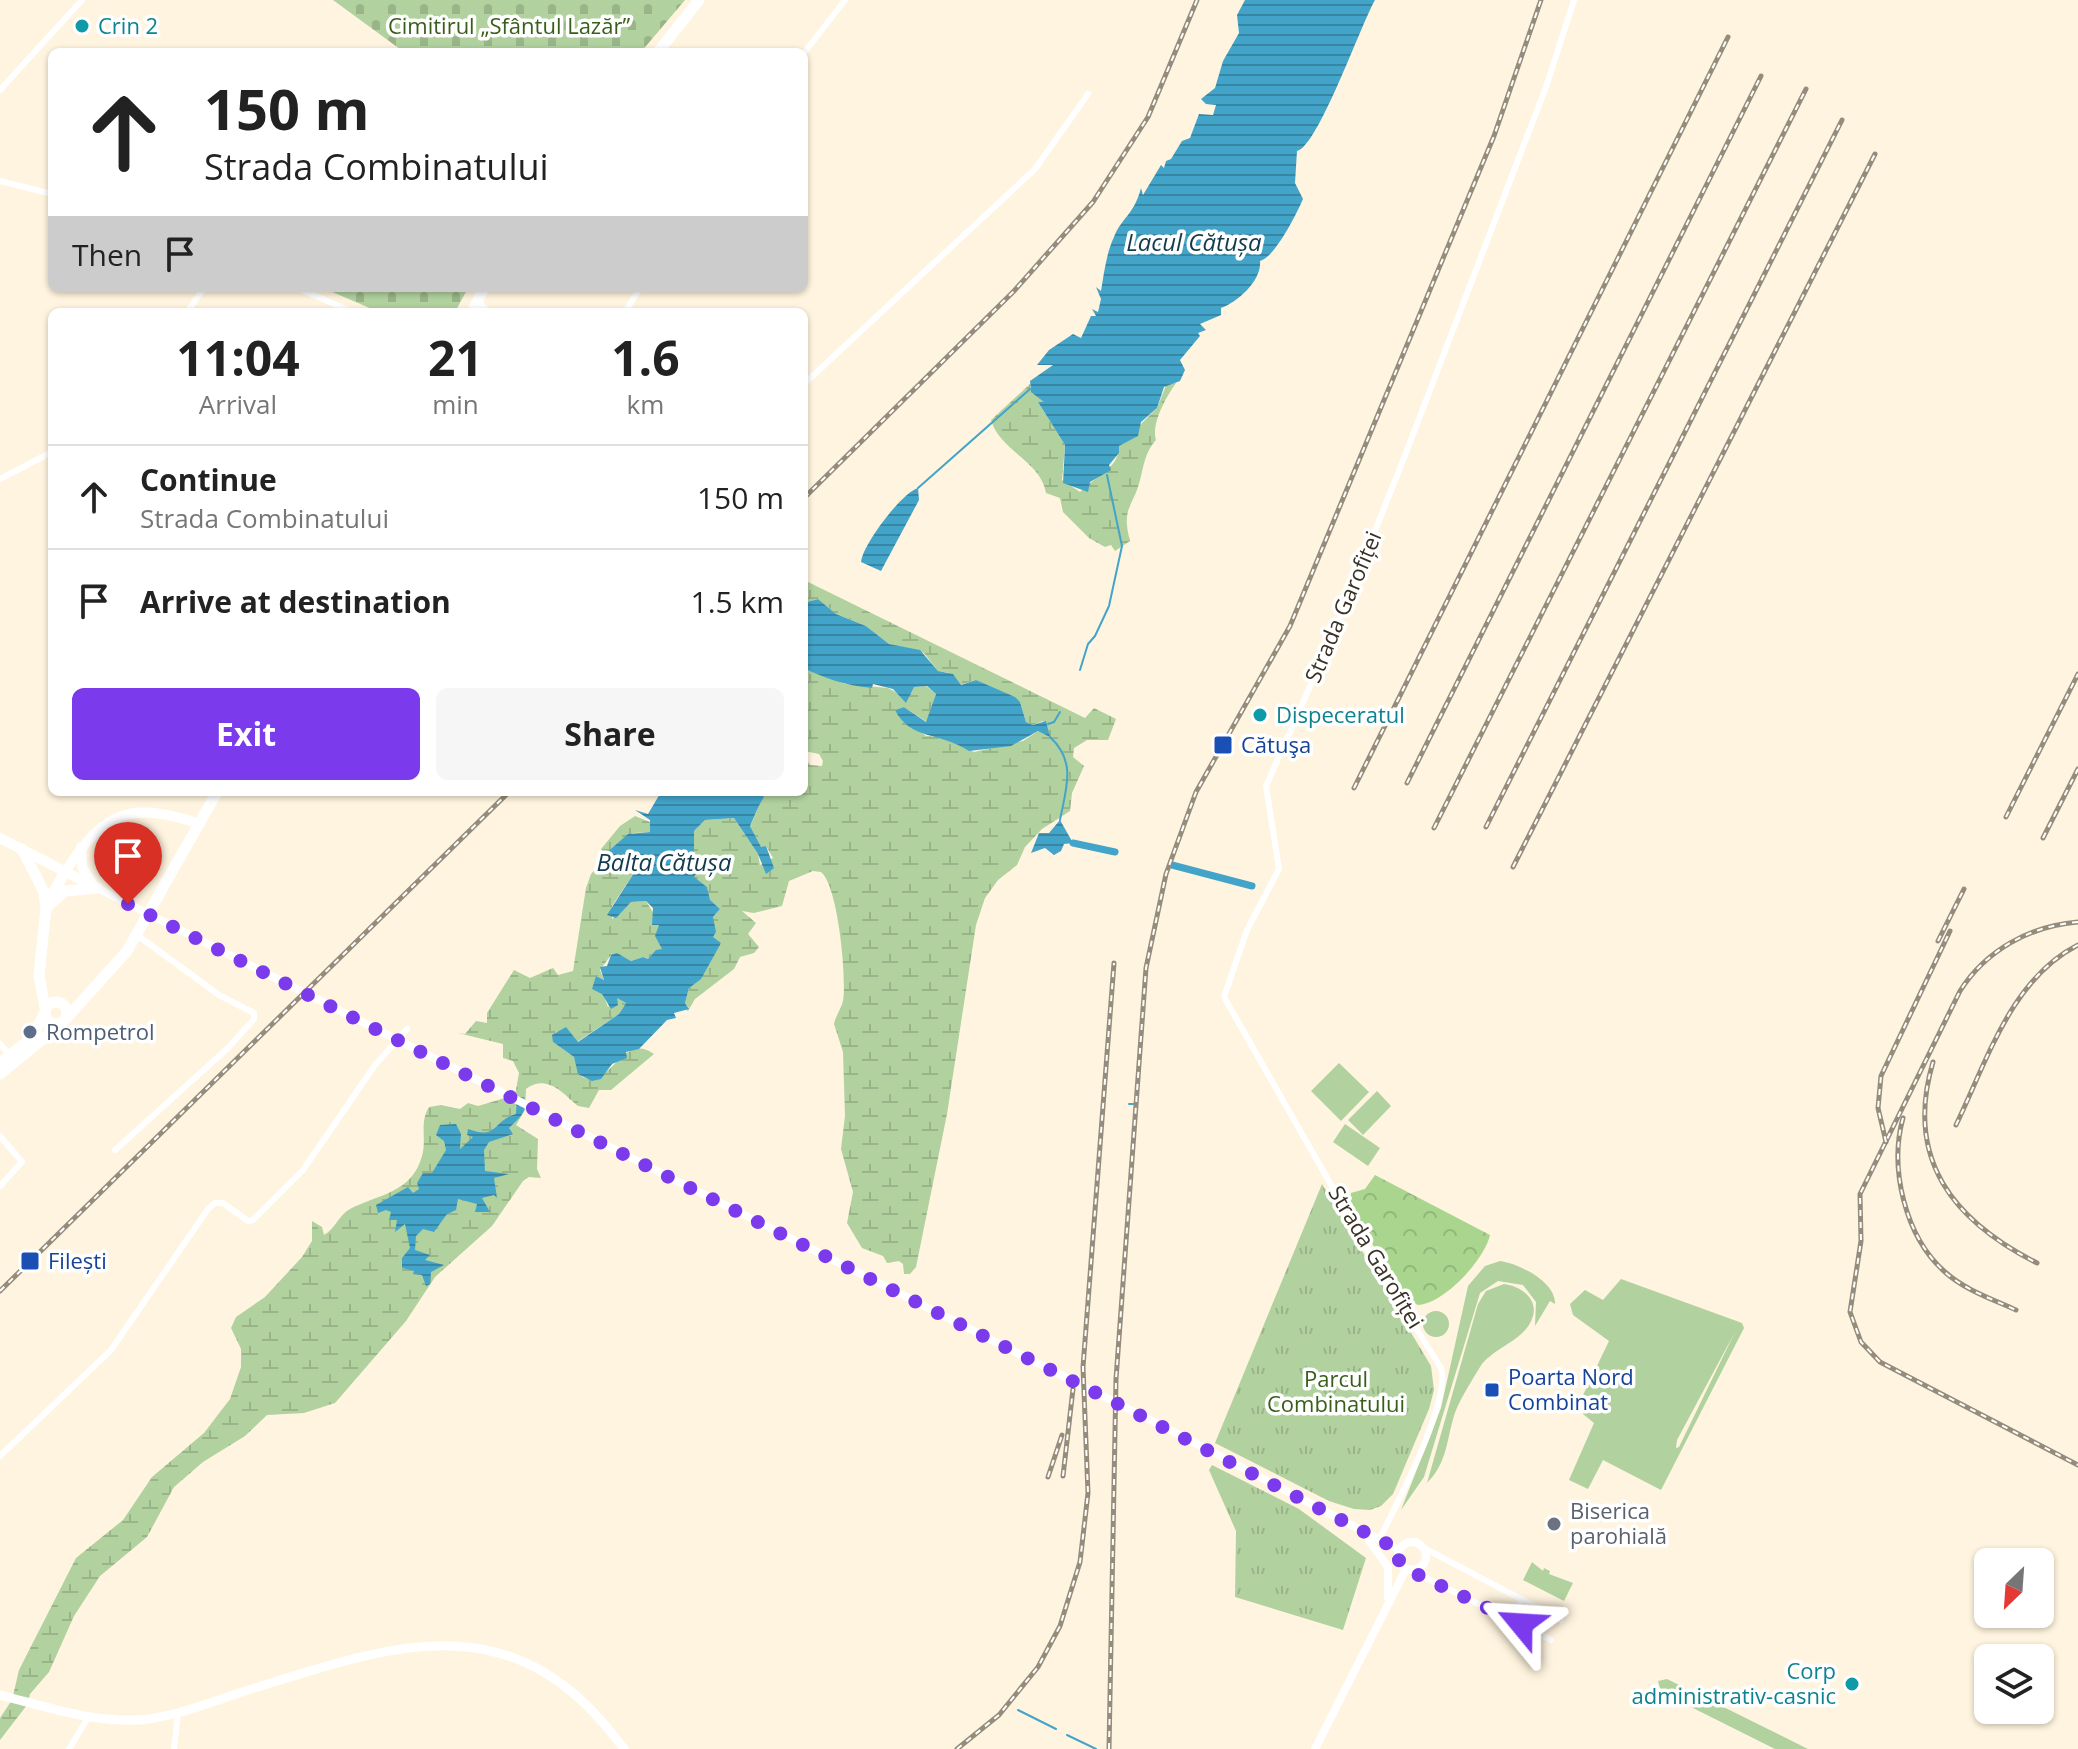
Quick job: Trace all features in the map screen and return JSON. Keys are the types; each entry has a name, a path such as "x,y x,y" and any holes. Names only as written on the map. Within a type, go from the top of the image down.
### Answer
{"highway":[{"path":"661,48 699,0"},
{"path":"0,1074 89,996 137,935 215,796"},
{"path":"22,849 42,884 46,908 40,969 45,1011 50,1023 64,1021"},
{"path":"46,908 65,872"},
{"path":"46,908 65,891 97,888"},
{"path":"40,969 59,1002 67,1008 64,1021"},
{"path":"5,1059 39,1030 45,1011 59,1002 89,996"}],"main road":[{"path":"65,872 99,826 119,817 166,814 200,824"},
{"path":"0,838 97,888"},
{"path":"82,845 82,867 97,888"},
{"path":"0,1695 89,1716 130,1720 178,1713 353,1658 404,1646 456,1645 491,1651 538,1668 575,1694 606,1724 624,1749"}],"street":[{"path":"0,90 82,0"},
{"path":"808,48 845,0"},
{"name":"Strada Garofiței","path":"1379,1540 1435,1413 1444,1378 1435,1356 1380,1271 1224,997 1247,930 1279,869 1266,786 1339,621 1392,488 1546,87 1574,0"},
{"path":"808,380 1035,169 1088,94"},
{"path":"0,181 48,193"},
{"path":"307,292 343,308"},
{"path":"0,479 48,454"},
{"path":"97,888 1178,1434 1399,1550"},
{"path":"115,1150 217,1058 254,1019 254,1013 247,1006 219,995 137,935"},
{"path":"0,1456 111,1350 208,1209 215,1203 223,1203 248,1221 253,1220 303,1170 375,1065 407,1029"},
{"path":"0,1044 5,1059"},
{"path":"0,1136 22,1165 0,1186"},
{"path":"1362,1531 1390,1575 1383,1615"},
{"path":"1551,1640 1408,1569 1398,1559 1399,1550 1408,1542 1422,1547 1561,1620"},
{"path":"1315,1749 1408,1569 1424,1562 1422,1547"},
{"path":"1512,1619 1522,1599"},
{"path":"174,1749 178,1713"},
{"path":"69,1749 89,1716"}],"green space":[{"name":"Cimitirul „Sfântul Lazăr”","path":"333,0 685,0 644,48 399,48"},
{"path":"332,292 466,292 457,308 370,308"},
{"path":"1167,383 1176,383 1160,411 1156,440 1147,454 1127,514 1130,541 1115,551 1111,545 1105,547 1089,538 1063,512 1060,498 1046,493 1037,472 1003,440 991,420 1030,384 1030,389 1045,403 1038,402 1065,445 1062,480 1080,492 1111,467 1119,446 1157,408"},
{"path":"808,582 1085,718 1094,708 1116,719 1108,740 1087,740 1074,748 1073,757 1084,766 1072,793 1070,811 1042,829 1025,847 1017,865 998,880 985,898 976,925 947,1114 916,1267 910,1274 904,1274 903,1264 899,1261 887,1263 883,1256 862,1248 847,1223 853,1192 841,1149 845,1116 843,1052 834,1024 843,1001 844,973 840,933 827,880 821,872 813,871 789,881 782,906 754,913 742,911 756,923 748,934 759,947 754,953 740,957 734,969 695,999 688,1011 685,1003 689,988 721,943 712,938 713,917 720,909 709,900 707,887 693,877 694,831 705,820 734,818 758,854 760,865 773,858 766,846 761,848 750,826 764,796 808,796 808,762 822,766 823,761 819,754 808,752 808,670 845,684 888,688 904,697 914,687 926,686 936,694 927,722 904,707 895,710 926,736 944,737 974,752 1023,741 1038,731 1049,735 1043,721 1033,725 1026,722 1020,702 976,680 960,685 949,673 938,671 924,653 889,644 866,626 836,614 818,599 808,602"},
{"path":"635,816 650,822 650,832 633,833 603,856 601,849 620,826"},
{"path":"604,860 624,861 634,873 612,906 612,919 631,902 646,901 660,924 662,949 648,959 643,957 631,961 620,955 611,955 600,970 604,980 596,976 608,1007 616,997 626,1003 619,1014 577,1042 556,1031 553,1042 574,1057 582,1077 592,1079 601,1076 633,1050 643,1049 654,1054 611,1090 599,1090 589,1108 578,1106 548,1084 541,1083 526,1089 525,1110 516,1125 538,1139 537,1169 541,1178 529,1177 523,1181 492,1226 435,1277 406,1321 335,1403 304,1413 267,1415 245,1436 203,1462 174,1487 147,1537 100,1576 74,1616 49,1672 30,1694 27,1705 0,1740 0,1718 12,1700 19,1670 76,1558 123,1520 152,1477 204,1433 230,1399 241,1367 241,1349 231,1328 236,1317 265,1297 302,1257 312,1241 312,1221 322,1227 324,1235 350,1209 393,1191 411,1178 422,1156 424,1119 429,1107 441,1105 460,1109 468,1103 478,1106 515,1095 519,1073 513,1061 503,1058 503,1044 458,1033 465,1034 476,1021 487,1023 487,1013 514,970 530,978 553,968 558,975 573,971 591,874"},
{"path":"1339,1063 1369,1092 1341,1121 1311,1091"},
{"path":"1377,1091 1391,1106 1363,1135 1348,1120"},
{"path":"1345,1124 1380,1148 1368,1166 1333,1142"},
{"path":"1375,1175 1490,1235 1480,1256 1462,1279 1428,1303 1418,1305 1402,1297 1349,1202 1351,1193 1365,1189"},
{"name":"Parcul Combinatului","path":"1322,1184 1431,1366 1434,1390 1429,1409 1393,1494 1381,1506 1370,1510 1354,1509 1329,1501 1215,1443"},
{"path":"1500,1261 1535,1275 1550,1288 1555,1304 1550,1301 1535,1326 1536,1302 1523,1285 1498,1281 1480,1293 1424,1477 1401,1510 1441,1408 1468,1286 1485,1266"},
{"path":"1621,1279 1742,1323 1744,1328 1661,1490 1603,1460 1588,1489 1569,1480 1594,1423 1583,1414 1583,1395 1609,1341 1573,1315 1570,1304 1585,1290 1603,1300","holes":["1735,1332 1676,1448 1677,1440"]},
{"path":"1504,1284 1516,1287 1530,1298 1533,1316 1524,1332 1480,1367 1456,1410 1439,1466 1427,1483 1478,1304 1486,1291"},
{"path":"1436,1311 1445,1315 1449,1324 1445,1333 1436,1337 1427,1333 1423,1324 1427,1315"},
{"path":"1212,1465 1299,1509 1366,1558 1343,1630 1235,1597 1236,1531 1209,1470"},
{"path":"1532,1562 1543,1571 1544,1568 1550,1571 1549,1574 1573,1583 1564,1601 1523,1580"},
{"path":"1667,1679 1808,1749 1775,1749 1661,1692 1658,1681"}],"water":[{"name":"Lacul Cătușa","path":"1245,0 1375,0 1327,108 1306,144 1297,151 1295,183 1303,199 1284,234 1272,252 1260,261 1257,276 1248,289 1221,308 1221,315 1200,324 1206,330 1198,333 1200,336 1180,360 1185,370 1180,381 1164,387 1157,408 1141,422 1138,436 1119,446 1119,453 1109,465 1111,470 1090,482 1088,492 1063,483 1065,445 1038,402 1044,402 1031,392 1030,381 1053,365 1037,365 1049,350 1073,334 1081,338 1091,316 1096,316 1092,309 1098,312 1101,299 1096,287 1101,291 1111,244 1141,188 1143,195 1161,165 1164,168 1182,141 1190,138 1199,114 1213,115 1216,105 1206,104 1201,99 1215,88 1223,61 1239,33 1237,15"},
{"path":"918,488 919,500 881,571 861,562 868,544 884,521 902,499"},
{"path":"818,599 836,614 866,626 889,644 920,650 938,671 953,674 961,685 976,680 1015,697 1020,702 1026,722 1033,725 1046,721 1050,737 1038,731 1011,746 969,751 917,731 901,720 895,710 904,707 926,722 936,694 927,686 914,687 906,703 893,689 873,684 872,688 844,683 808,670 808,602"},
{"name":"Balta Cătușa","path":"659,796 764,796 750,826 761,847 766,846 774,868 766,874 758,854 734,818 705,820 694,831 694,855 700,867 694,877 707,887 710,900 720,909 713,917 716,932 713,937 721,943 701,979 689,988 685,1003 689,1009 674,1013 676,1018 667,1020 639,1049 626,1052 627,1058 612,1064 601,1079 592,1081 578,1074 574,1057 553,1042 552,1035 566,1027 578,1042 619,1014 626,1003 617,998 618,1005 611,1009 602,994 592,989 596,976 604,980 600,967 607,966 611,955 617,953 631,961 643,957 648,959 656,950 662,949 655,936 659,925 652,925 653,908 646,901 631,902 616,918 607,915 634,873 627,871 624,861 605,862 603,856 628,834 650,832 650,820 635,810 648,814"},
{"path":"1060,820 1073,843 1064,844 1061,851 1054,855 1045,848 1031,853 1039,833 1049,833"},
{"path":"517,1097 524,1097 525,1107 522,1115 509,1128 513,1134 489,1142 484,1150 485,1171 509,1174 494,1178 497,1198 494,1195 482,1198 490,1212 475,1212 477,1204 458,1199 456,1210 447,1214 434,1232 423,1229 416,1236 415,1250 430,1255 425,1260 444,1265 431,1272 430,1284 426,1286 422,1275 402,1268 402,1258 410,1248 405,1224 395,1232 397,1220 389,1220 391,1212 386,1210 378,1213 376,1205 408,1187 413,1193 419,1189 417,1183 423,1173 432,1173 446,1150 444,1141 436,1135 440,1125 456,1124 461,1134 460,1149 473,1137 467,1135 468,1129 490,1131 516,1114"}],"waterway":[{"path":"918,488 1030,389"},
{"path":"1080,670 1088,644 1109,606 1122,546 1107,475"},
{"path":"1048,724 1054,722 1060,712"},
{"path":"1050,737 1064,756 1067,766 1067,786 1060,820"},
{"path":"1073,843 1115,852"},
{"path":"1172,865 1252,886"},
{"path":"1129,1104 1134,1104"},
{"path":"1018,1710 1056,1729"},
{"path":"1067,1735 1096,1749"}],"railway":[{"path":"808,494 1014,291 1093,202 1148,117 1197,0"},
{"path":"1109,1749 1116,1379 1146,968 1166,874 1196,792 1290,626 1494,136 1541,0"},
{"path":"1354,788 1728,37"},
{"path":"1407,783 1761,76"},
{"path":"1434,828 1806,89"},
{"path":"1486,827 1842,120"},
{"path":"1513,867 1875,154"},
{"path":"2006,817 2078,674"},
{"path":"2043,838 2078,769"},
{"path":"0,1291 505,796"},
{"path":"1938,941 1964,889"},
{"path":"2078,922 2043,929 2011,943 1983,963 1960,991 1860,1194 1861,1241 1850,1312 1861,1342 1880,1362 2078,1465"},
{"path":"1886,1142 1878,1108 1881,1076 1950,931"},
{"path":"1956,1125 1991,1049 2018,1000 2035,978 2078,945"},
{"path":"957,1749 999,1715 1038,1667 1060,1626 1080,1562 1088,1493 1083,1367 1114,963"},
{"path":"1933,1062 1926,1097 1925,1129 1931,1158 1943,1184 1960,1207 1982,1228 2037,1263"},
{"path":"1903,1118 1898,1158 1900,1179 1910,1221 1920,1240 1931,1257 1961,1284 2016,1310"},
{"path":"1063,1476 1073,1389"},
{"path":"1048,1477 1062,1435"}],"place":[{"name":"Crin 2","path":"82,26"},
{"name":"Dispeceratul","path":"1260,715"},
{"name":"Cătuşa","path":"1223,745"},
{"name":"Rompetrol","path":"30,1032"},
{"name":"Filești","path":"30,1261"},
{"name":"Poarta Nord Combinat","path":"1492,1390"},
{"name":"Biserica parohială","path":"1554,1524"},
{"name":"Corp administrativ-casnic","path":"1852,1684"}],"route":[{"path":"128,904 1178,1434 1399,1550 1399,1563 1406,1569 1521,1624"}]}
